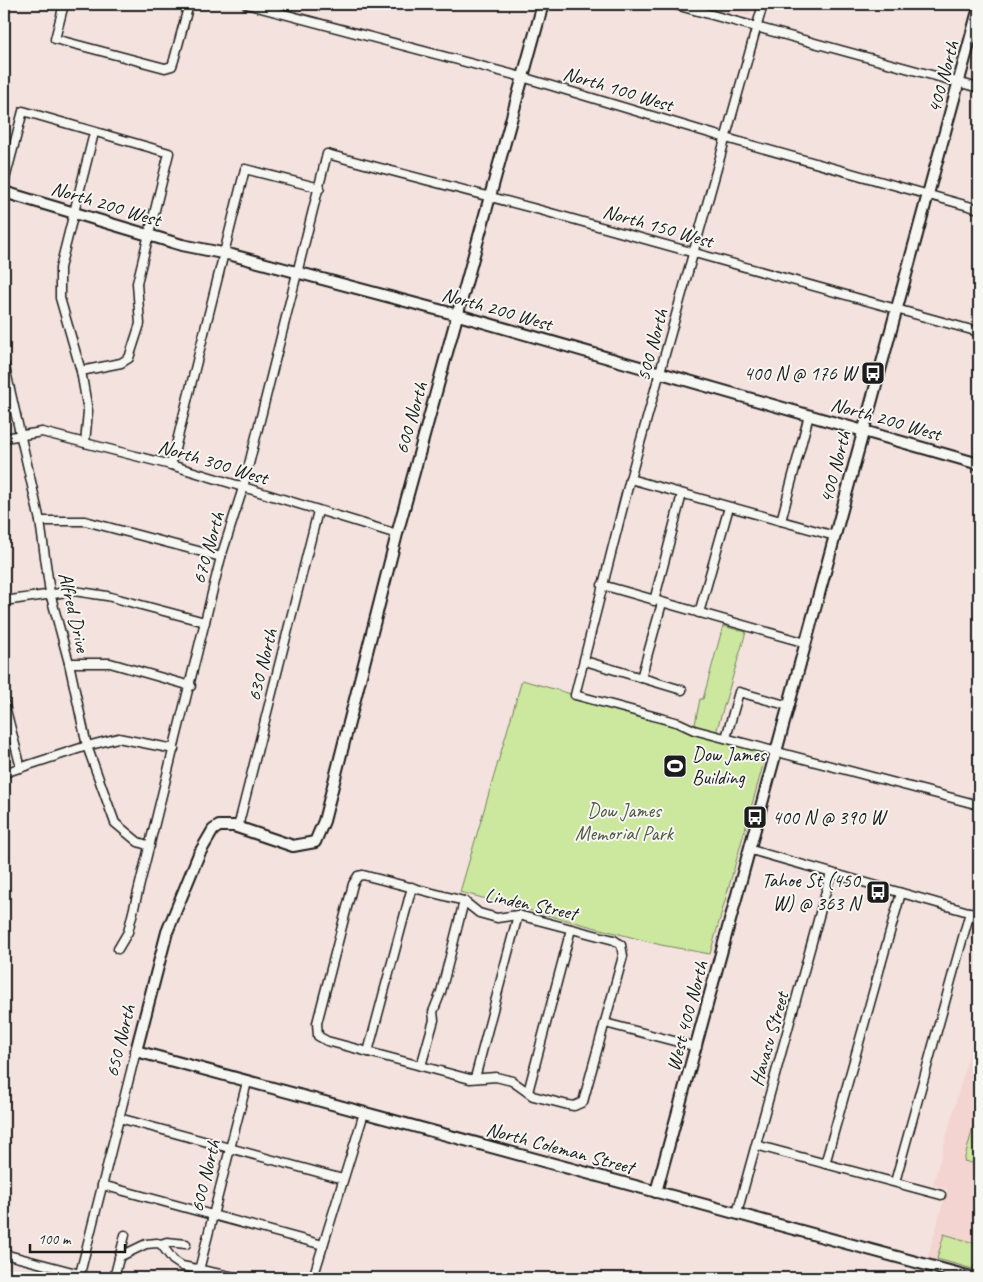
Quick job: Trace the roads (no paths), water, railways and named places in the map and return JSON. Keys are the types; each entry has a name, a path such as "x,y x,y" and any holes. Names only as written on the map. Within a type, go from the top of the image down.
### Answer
{"street":[{"path":"64,4 55,39 165,68 172,66 189,4"},
{"name":"North 100 West","path":"246,4 258,5 522,77 726,138 979,209"},
{"name":"600 North","path":"238,827 293,846 315,842 324,821 397,534 543,4"},
{"path":"672,4 979,88"},
{"name":"500 North","path":"726,738 688,728 679,723 575,695 630,479 763,4"},
{"name":"400 North","path":"751,850 863,430 898,309 979,7"},
{"path":"4,183 23,111 94,133 169,153 137,283 140,324 129,358 121,362 80,371"},
{"path":"85,443 88,411 80,371 60,298 60,268 94,133"},
{"name":"North 150 West","path":"327,154 979,332"},
{"name":"670 North","path":"118,949 128,932 191,686 221,557 242,488 320,188 327,154"},
{"path":"171,465 246,169 320,188"},
{"name":"North 200 West","path":"4,192 182,245 225,254 458,315 979,464"},
{"name":"Alfred Drive","path":"4,362 40,521 50,593 69,663 87,746 115,824 138,842 150,846"},
{"path":"781,522 809,415"},
{"name":"North 300 West","path":"4,438 19,434 42,432 171,465 397,534"},
{"path":"630,479 835,536"},
{"path":"641,678 682,494"},
{"path":"699,613 729,507"},
{"name":"630 North","path":"238,827 318,511"},
{"path":"40,521 85,521 221,557"},
{"path":"602,585 806,644"},
{"path":"4,600 74,591 107,596 205,622"},
{"path":"585,661 682,690"},
{"path":"69,663 110,664 191,686"},
{"path":"789,706 739,692 726,738 979,805"},
{"path":"4,702 22,768"},
{"path":"4,773 118,738 174,750"},
{"name":"650 North","path":"4,1254 80,1274 167,932 199,854 209,836 218,826 238,827"},
{"path":"751,850 979,915"},
{"name":"West 400 North","path":"656,1192 751,850"},
{"name":"Havasu Street","path":"737,1213 831,873"},
{"name":"Linden Street","path":"368,1052 327,1041 318,1036 317,1023 353,884 358,876 368,876 464,901 479,913 497,918 518,915 614,940 621,945 623,950 586,1096 579,1105 568,1105 533,1096 528,1092"},
{"path":"412,887 368,1052 475,1078 496,1077 512,1081 528,1092 571,929"},
{"path":"825,1164 902,893"},
{"path":"422,1066 434,1020 433,1012 441,992 464,901"},
{"path":"895,1182 970,912"},
{"path":"475,1078 518,915"},
{"path":"605,1023 697,1047"},
{"name":"North Coleman Street","path":"136,1051 975,1278"},
{"name":"600 North","path":"197,1278 247,1082"},
{"path":"313,1278 364,1113"},
{"path":"119,1118 343,1179"},
{"path":"756,1145 940,1195"},
{"path":"102,1184 323,1245"},
{"path":"114,1278 125,1235"},
{"path":"119,1257 149,1243 186,1244"},
{"path":"161,1244 178,1263 191,1269 200,1268 239,1278"}],"place":[{"name":"400 N @ 176 W","path":"873,373"},
{"name":"Dow James Building","path":"675,766"},
{"name":"400 N @ 390 W","path":"755,817"},
{"name":"Tahoe St (450 W) @ 363 N","path":"878,892"}],"park label":[{"name":"Dow James Memorial Park","path":"624,822"}]}
